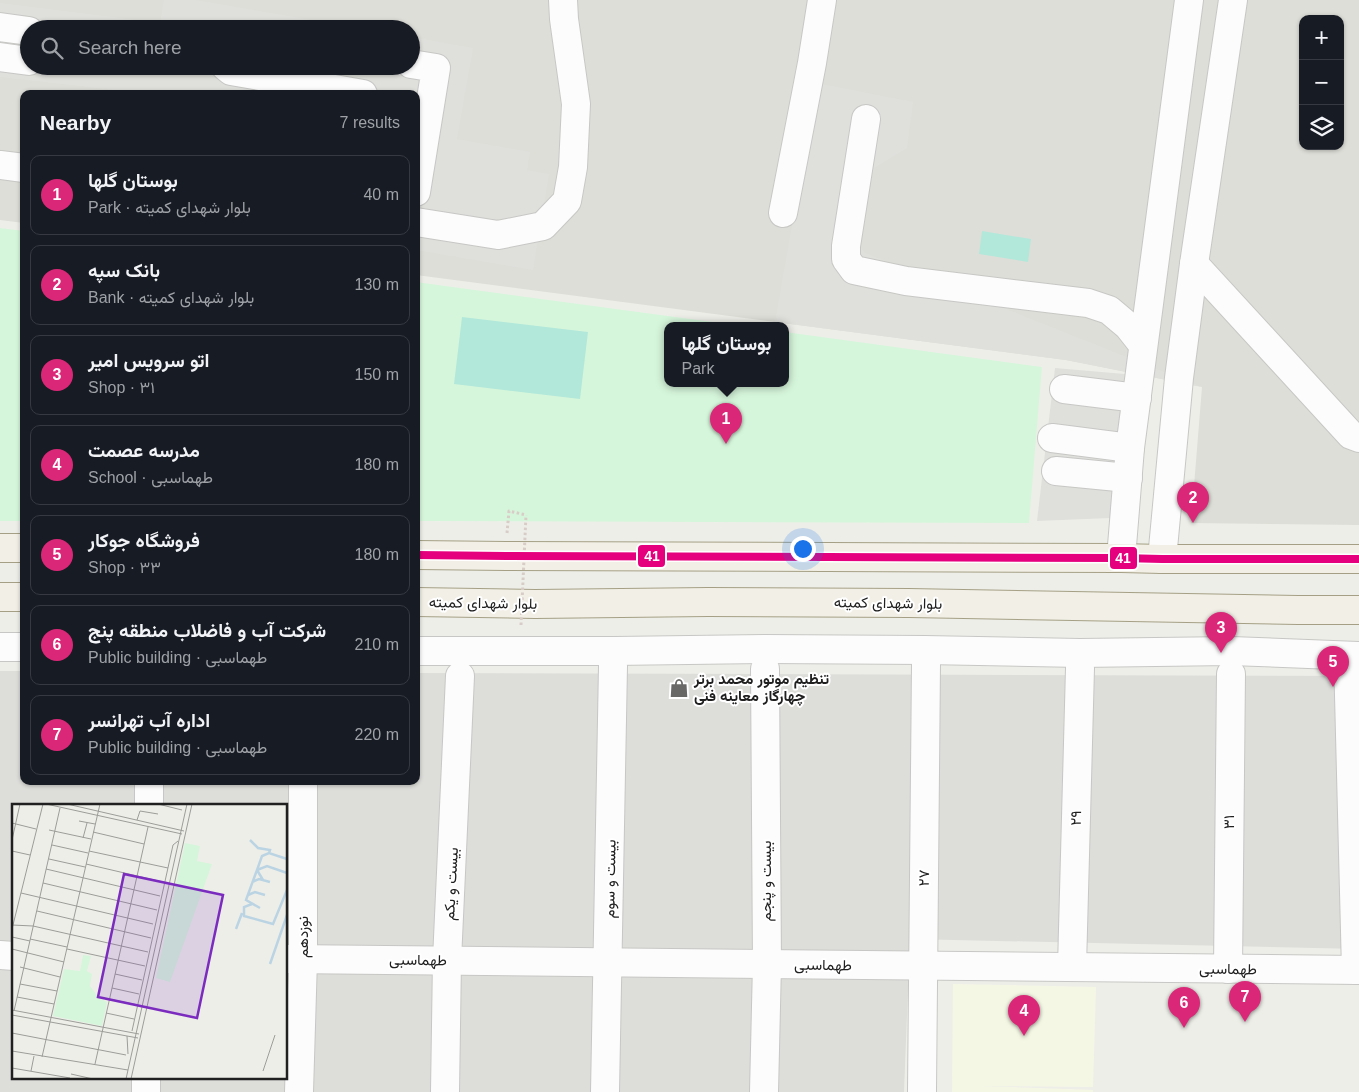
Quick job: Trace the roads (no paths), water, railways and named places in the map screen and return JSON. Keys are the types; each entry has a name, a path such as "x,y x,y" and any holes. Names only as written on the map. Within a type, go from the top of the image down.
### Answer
{"main road":[{"path":"0,548 20,548"},
{"path":"420,555 1359,559"},
{"path":"0,597 20,598"},
{"name":"بلوار شهدای کمیته","path":"420,602 535,604 728,602 1359,610"},
{"path":"1298,610 1327,622 1359,630"}],"street":[{"path":"420,223 498,235 543,226 566,201 573,168 576,104 562,0"},
{"path":"783,214 822,0"},
{"path":"1121,558 1136,398 1189,0"},
{"path":"1162,559 1180,378 1194,264 1233,0"},
{"path":"0,27 20,30"},
{"path":"0,58 20,60"},
{"path":"420,65 436,68 423,104 420,142"},
{"path":"254,75 340,90"},
{"path":"866,119 846,246 846,259 854,270 906,281 1088,302 1108,310 1128,326 1143,345"},
{"path":"0,165 20,168"},
{"path":"1194,264 1350,435 1359,438"},
{"path":"1064,389 1136,398"},
{"path":"1052,438 1130,448"},
{"path":"1056,471 1128,478"},
{"path":"0,647 20,647"},
{"path":"420,651 774,649 1080,653 1231,651 1354,656 1358,970"},
{"name":"۲۷","path":"922,1092 926,664"},
{"name":"بیست و سوم","path":"606,1092 613,666"},
{"name":"۲۹","path":"1072,967 1080,668"},
{"name":"بیست و پنجم","path":"764,1092 767,964 765,669"},
{"name":"۳۱","path":"1228,969 1231,674"},
{"name":"بیست و یکم","path":"446,1092 447,960 460,676"},
{"path":"149,785 149,804"},
{"name":"نوزدهم","path":"300,1092 294,959 304,785"},
{"name":"طهماسبی","path":"294,959 1358,970"}],"place":[{"name":"بوستان گلها","path":"726,444"},
{"name":"بانک سپه","path":"1193,523"},
{"name":"اتو سرویس امیر","path":"1221,653"},
{"name":"فروشگاه جوکار","path":"1333,687"},
{"name":"تنظیم موتور محمد برتر چهارگاز معاینه فنی","path":"679,688"},
{"name":"اداره آب تهرانسر","path":"1245,1022"},
{"name":"شرکت آب و فاضلاب منطقه پنج","path":"1184,1028"},
{"name":"مدرسه عصمت","path":"1024,1036"}]}
